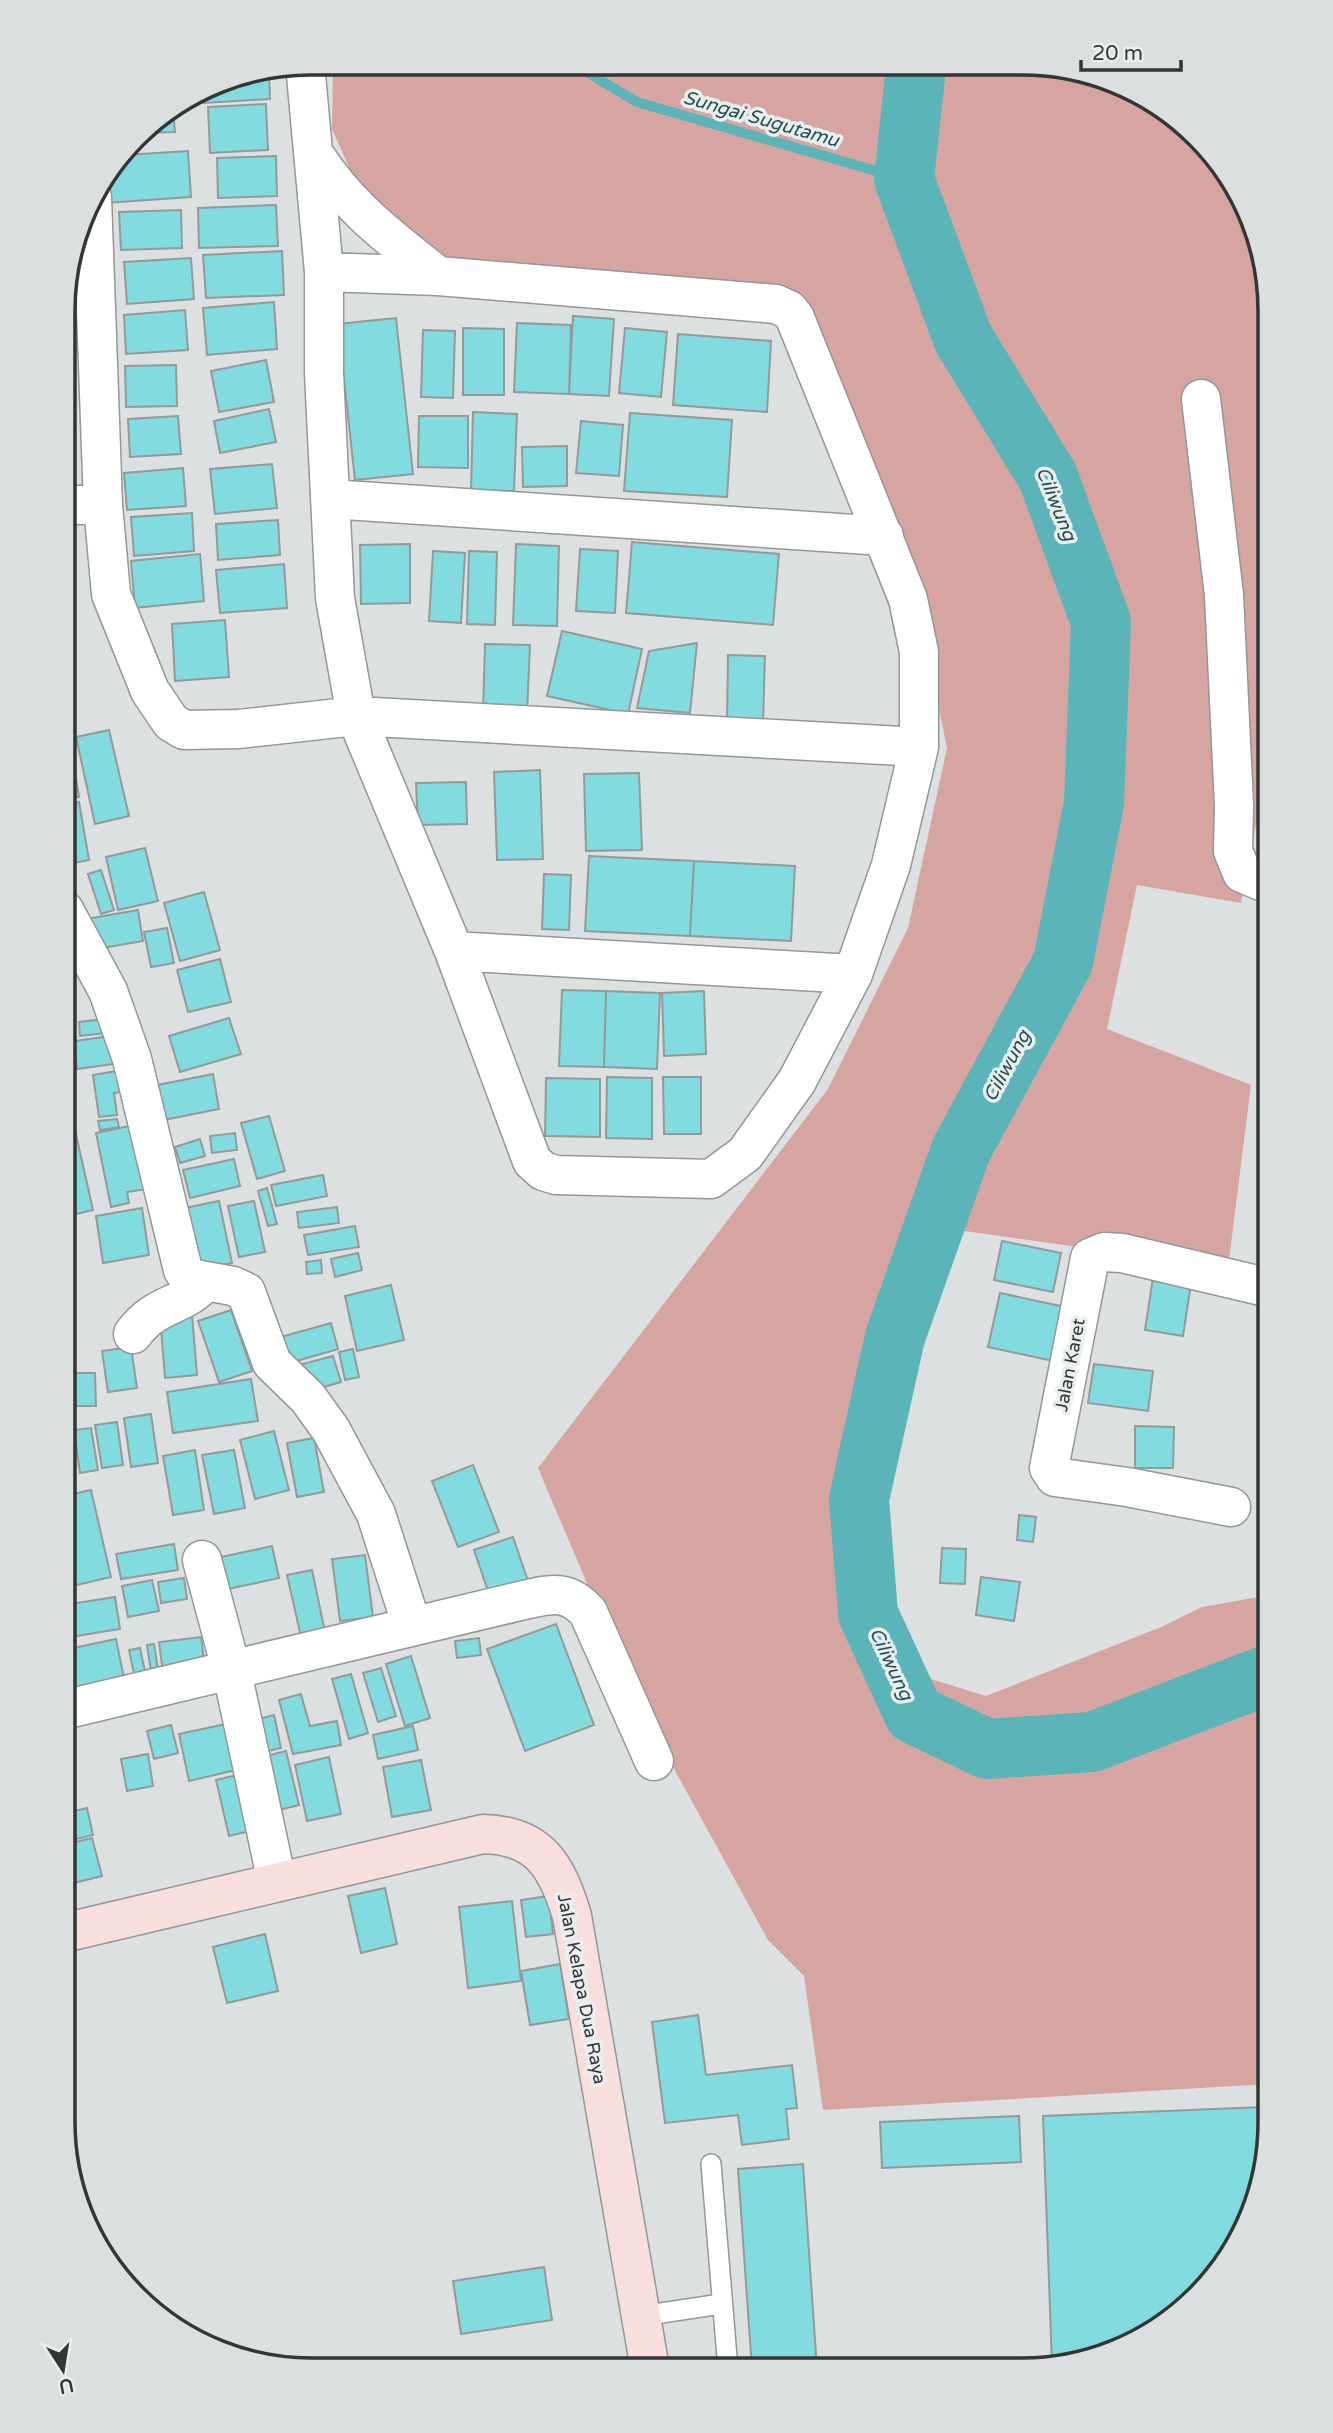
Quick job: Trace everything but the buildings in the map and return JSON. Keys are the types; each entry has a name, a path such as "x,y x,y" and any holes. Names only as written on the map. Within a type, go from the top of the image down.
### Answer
{"main road":[{"name":"Jalan Kelapa Dua Raya","path":"75,1930 483,1834 517,1839 541,1853 557,1873 572,1916 648,2358"}],"street":[{"path":"306,75 324,272 335,598 356,716 454,951 532,1161 544,1171 556,1175 711,1179 727,1170 745,1154 797,1081 853,974 891,865 919,747 919,652 908,599 795,318 784,307 438,276 324,272"},
{"path":"313,153 337,190 376,226 438,276"},
{"path":"93,221 103,505 111,594 150,691 171,722 184,730 202,732 356,716 919,747"},
{"path":"1201,399 1224,595 1234,806 1233,851 1242,873 1258,879"},
{"path":"330,499 884,536"},
{"path":"75,505 103,505"},
{"path":"75,930 108,991 132,1059 183,1270 189,1278 233,1286 246,1292 272,1363 308,1398 331,1430 376,1514 412,1626"},
{"path":"454,951 853,974"},
{"name":"Jalan Karet","path":"1231,1507 1127,1487 1055,1477 1049,1468 1090,1258 1104,1252 1122,1253 1257,1285"},
{"path":"133,1334 149,1314 167,1304 193,1296 206,1281"},
{"path":"202,1560 232,1672 277,1882"},
{"path":"75,1708 547,1595 575,1598 588,1612 653,1761"}],"lane":[{"path":"711,2164 727,2358"},
{"path":"641,2316 721,2304"}],"shaded area":[{"path":"333,75 1037,76 1097,88 1153,115 1199,156 1218,180 1233,207 1253,266 1258,312 1258,815 1241,903 1137,885 1107,1029 1251,1085 1228,1268 936,1227 867,1592 905,1671 986,1696 1161,1627 1202,1607 1257,1597 1257,2085 823,2110 804,1976 768,1940 638,1703 538,1468 828,1089 908,928 947,748 919,610 791,294 475,289 373,221 332,129"}],"waterway":[{"name":"Sungai Sugutamu","path":"592,75 637,102 904,179"},
{"name":"Ciliwung","path":"915,75 904,179 963,338 1048,477 1101,622 1094,803 1063,962 961,1150 895,1337 859,1499 868,1614 914,1714 987,1749 1092,1742 1257,1679"}]}
